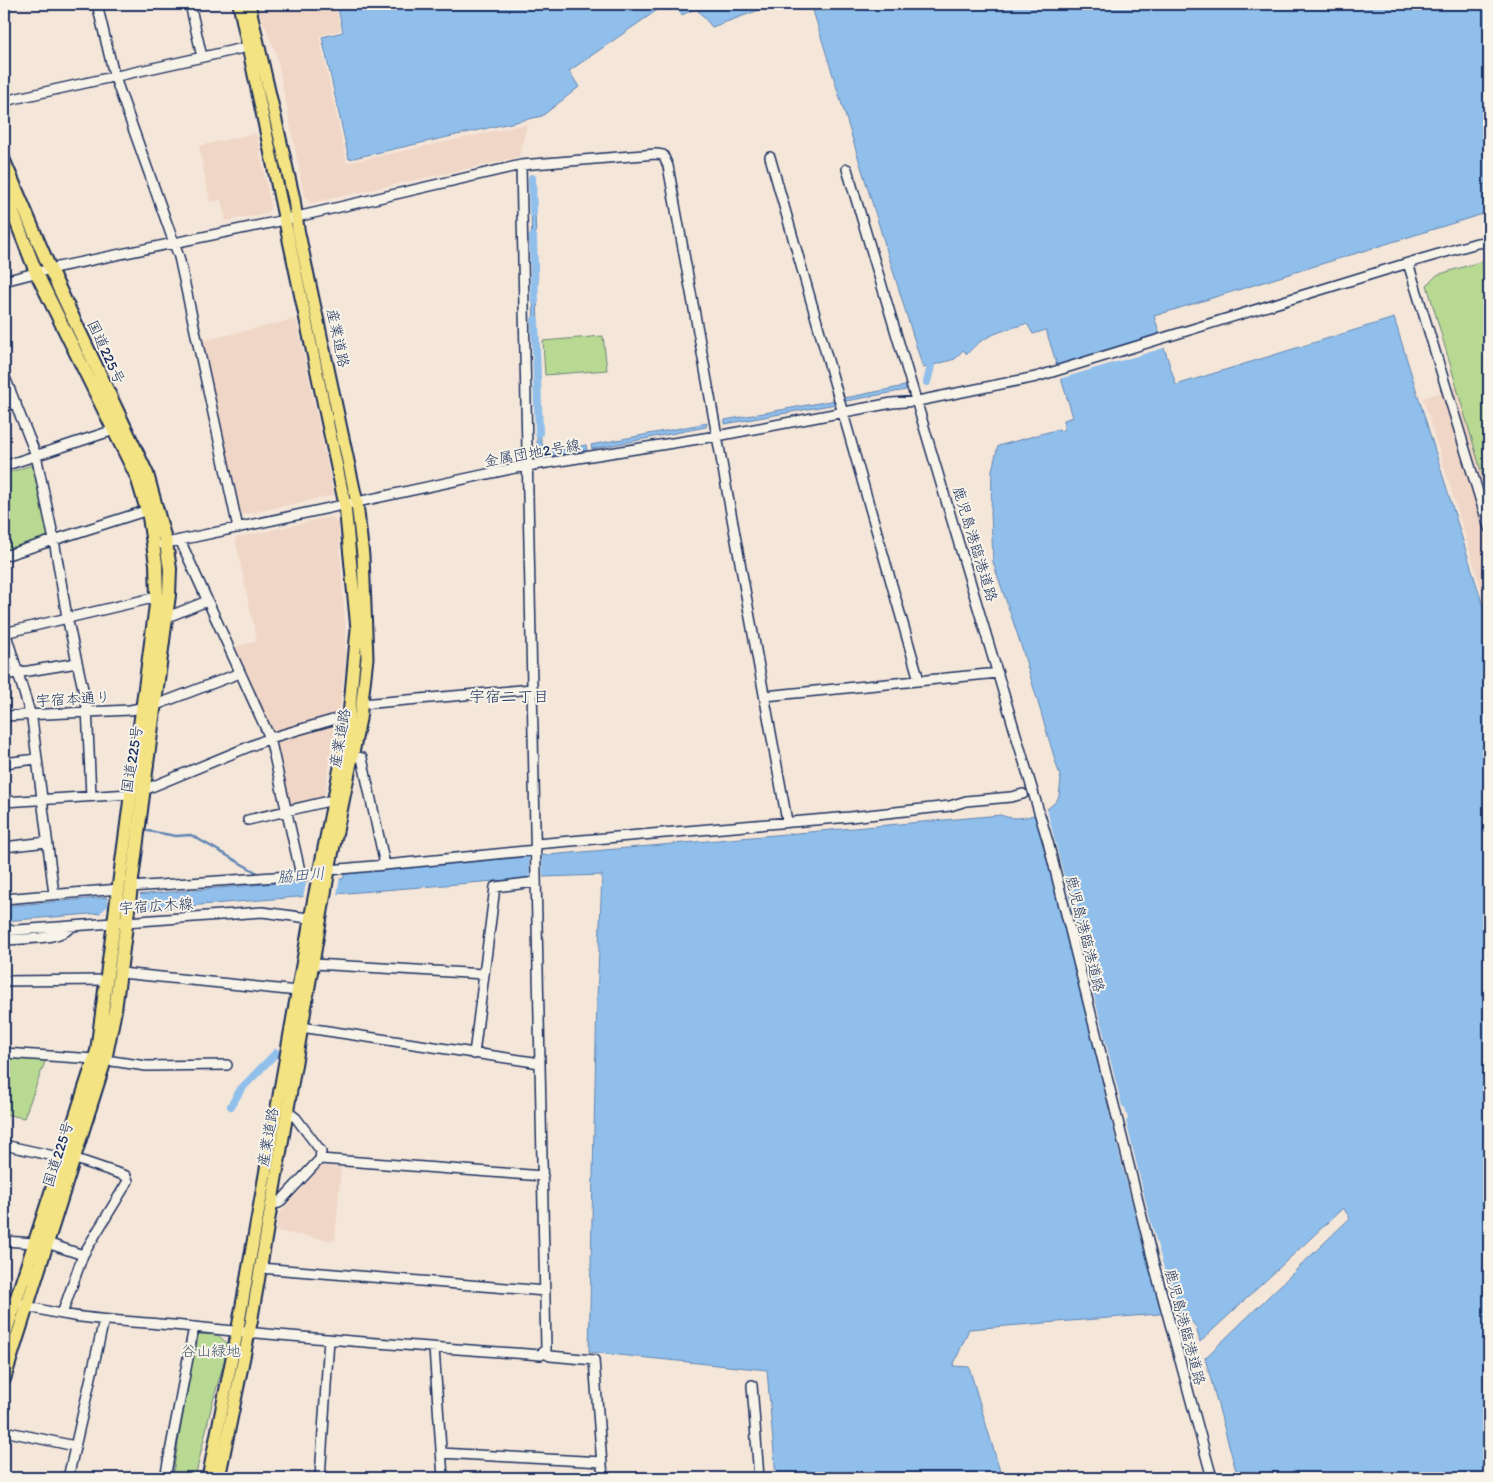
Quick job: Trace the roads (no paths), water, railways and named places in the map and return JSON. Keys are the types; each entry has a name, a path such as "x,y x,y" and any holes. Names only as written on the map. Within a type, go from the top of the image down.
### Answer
{"highway":[{"name":"国道225号","path":"4,161 50,268 147,474 159,544 157,597 130,794 124,891"},
{"name":"国道225号","path":"4,191 36,272 137,477 159,544 170,569 156,705 144,790 107,980 100,1060"},
{"name":"国道225号","path":"4,1336 15,1302 41,1243 100,1060 121,973 120,918"},
{"name":"国道225号","path":"4,1379 15,1302"}],"main road":[{"name":"産業道路","path":"219,1478 298,990 353,756 362,704 368,635 363,556 357,503 239,4"},
{"name":"産業道路","path":"249,4 345,505 357,629 350,715 333,800 326,873"},
{"name":"産業道路","path":"208,1478 260,1268 301,1027 314,964 316,919"}],"street":[{"path":"97,4 114,76 174,242 238,528"},
{"path":"190,4 202,57"},
{"path":"4,101 248,47"},
{"path":"4,281 50,268 291,218 521,165 663,155 668,166 787,821"},
{"path":"770,158 919,680"},
{"path":"521,165 543,1176 546,1346 544,1353"},
{"name":"鹿児島港臨港道路","path":"847,169 1031,782 1062,895 1132,1183 1212,1478"},
{"name":"金属団地2号線","path":"159,544 514,468 717,436 906,400 918,401 1045,374 1179,335 1408,263 1477,243 1489,242"},
{"path":"1408,263 1489,528"},
{"path":"4,375 36,455 54,540 67,617 87,712 91,796"},
{"path":"4,406 16,403"},
{"path":"4,466 114,430"},
{"path":"4,556 148,510"},
{"path":"180,540 270,738 301,875"},
{"path":"54,894 31,715 4,631 157,597"},
{"path":"165,618 207,602"},
{"path":"4,675 77,663"},
{"path":"765,696 998,672"},
{"name":"宇宿本通り","path":"4,716 87,712 156,705 240,673"},
{"path":"362,704 532,689"},
{"path":"144,790 270,738 350,715"},
{"path":"353,756 362,758 385,865"},
{"path":"4,763 36,758"},
{"path":"4,802 130,794"},
{"path":"4,899 54,894 124,891 326,873 787,821 850,817 950,806 966,800 1011,797 1023,794"},
{"path":"248,820 333,800"},
{"path":"4,846 47,842"},
{"path":"474,1054 495,887 536,880"},
{"name":"宇宿広木線","path":"4,931 73,926 120,918 262,912 316,919"},
{"path":"4,940 51,936 68,932 73,926"},
{"path":"314,964 484,974"},
{"path":"121,973 298,990"},
{"path":"4,982 107,980"},
{"path":"301,1027 540,1063"},
{"path":"4,1053 100,1060 146,1066 228,1065"},
{"path":"272,1204 282,1200 320,1159 321,1151 296,1118 287,1111"},
{"path":"4,1145 68,1158 126,1176 128,1181 84,1255 62,1314"},
{"path":"320,1159 543,1176"},
{"path":"4,1241 41,1243 84,1255"},
{"path":"260,1268 545,1291"},
{"path":"15,1302 62,1314 104,1320 434,1348 541,1355 544,1353 550,1356 594,1360 603,1478"},
{"path":"68,1478 104,1320"},
{"path":"165,1478 194,1327"},
{"path":"320,1478 329,1339"},
{"path":"434,1348 443,1478"},
{"path":"752,1385 759,1478"},
{"path":"4,1431 75,1446"},
{"path":"441,1453 602,1462"}],"water":[{"path":"337,4 666,4 569,71 579,87 542,116 349,159 322,37 343,32"},
{"path":"673,4 776,4 712,27 696,8 682,15"},
{"path":"811,4 1489,4 1489,212 1154,316 1176,385 1394,318 1489,625 1489,1478 1238,1478 1205,1358 1350,1218 1343,1208 1200,1342 1196,1327 1184,1312 969,1329 953,1366 969,1367 1002,1478 776,1478 767,1370 589,1352 597,999 602,875 543,877 4,921 4,906 266,884 304,879 343,879 345,873 1001,815 1016,818 1041,812 1055,802 1059,796 1061,780 1021,645 993,562 992,470 998,446 1059,429 1061,431 1064,429 1064,420 1073,417 1046,330 1033,334 1028,325 1025,324 1008,329 986,338 967,354 963,350 955,359 923,368"},
{"path":"531,205 535,205 536,246 532,247"},
{"path":"532,256 536,256 538,283 534,283"},
{"path":"533,293 537,293 538,330 534,330"},
{"path":"905,386 906,390 846,401 845,398"},
{"path":"836,400 836,404 725,424 725,420"},
{"path":"707,423 706,427 592,449 591,445"},
{"path":"540,424 541,442 548,452 586,445 587,450 544,457 537,444 537,425"}],"waterway":[{"path":"532,178 533,213"},
{"path":"533,237 535,301"},
{"path":"535,320 539,433"},
{"path":"927,382 931,366"},
{"path":"148,831 176,836 191,835 261,875"},
{"path":"231,1106 241,1089 276,1053"}],"district":[{"name":"宇宿二丁目","path":"509,696"}],"water label":[{"name":"脇田川","path":"301,875"}],"park label":[{"name":"谷山緑地","path":"211,1351"}]}
